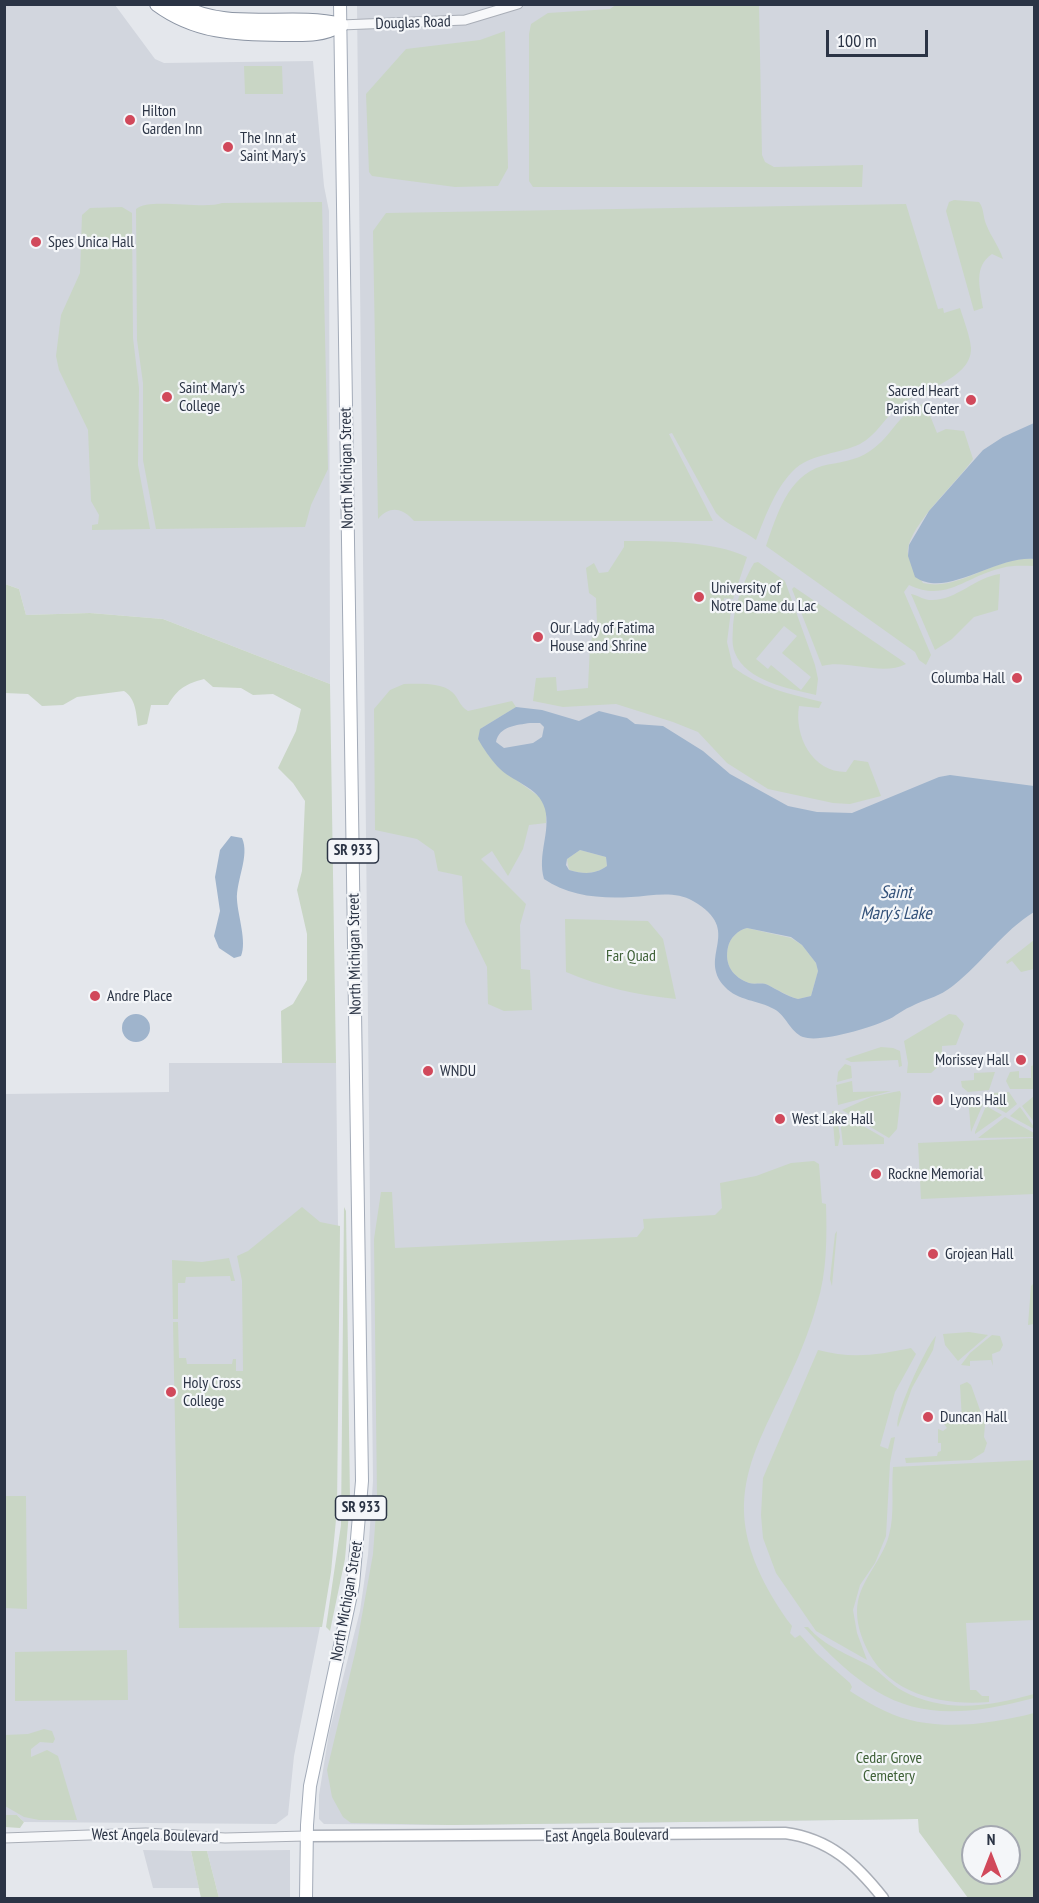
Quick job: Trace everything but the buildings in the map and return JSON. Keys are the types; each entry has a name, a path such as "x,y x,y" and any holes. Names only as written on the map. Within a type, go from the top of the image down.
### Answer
{"highway":[{"path":"157,4 187,22 235,33 323,34 341,25"},
{"path":"177,4 194,13 227,21 323,21 341,25"}],"main road":[{"name":"North Michigan Street","path":"306,1899 306,1836 314,1764 353,1585 362,1481 340,4"},
{"name":"East Angela Boulevard","path":"306,1836 785,1833 819,1841 842,1854 857,1866 883,1899"}],"street":[{"name":"Douglas Road","path":"341,25 465,20 518,4"},
{"name":"West Angela Boulevard","path":"4,1838 146,1833 225,1838 306,1836"}],"shaded area":[{"name":"Saint Mary's College","path":"4,5 115,5 155,59 164,63 313,61 324,186 329,211 330,684 163,619 90,613 26,615 19,589 5,584"},
{"name":"University of Notre Dame du Lac","path":"357,5 1034,5 1034,1898 1021,1885 1021,1825 1001,1825 997,1818 451,1825 324,1824 319,1819 319,1795 329,1733 360,1611 368,1555 373,1481"},
{"name":"Holy Cross College","path":"169,1063 336,1063 339,1309 327,1592 294,1756 288,1815 276,1824 24,1822 17,1815 5,1815 5,1094 169,1092"},
{"path":"143,1850 191,1851 199,1888 153,1888"},
{"path":"290,1850 290,1898 219,1898 207,1851"}],"green space":[{"path":"617,4 759,5 762,155 765,162 774,167 863,165 862,187 533,187 529,181 529,34 531,24 548,13 610,9"},
{"path":"505,31 508,168 498,186 455,187 372,176 369,172 366,94 406,49 480,40"},
{"path":"244,66 282,66 283,94 245,94"},
{"path":"954,200 979,202 986,224 1003,259 992,254 982,265 979,278 983,308 974,311 946,211 949,202"},
{"path":"322,202 328,469 311,505 305,527 156,529 143,460 143,383 137,340 136,209 152,204"},
{"path":"906,204 938,309 943,308 944,313 960,308 971,348 969,359 953,376 899,406 876,431 860,444 811,459 796,468 777,492 756,540 716,513 672,433 669,434 713,521 414,521 405,513 396,510 387,512 378,519 373,231 386,213"},
{"path":"122,207 132,213 133,338 139,388 138,465 150,529 92,530 92,525 98,524 99,515 91,501 88,430 59,370 56,356 61,315 80,273 82,215 90,208"},
{"path":"925,403 937,433 946,429 964,431 973,459 924,518 910,543 909,558 923,583 950,583 1005,563 1034,559 1034,566 1002,568 945,590 922,590 909,585 904,592 931,655 926,665 919,660 915,652 766,546 785,498 800,479 810,471 822,466 865,454 878,445 907,413"},
{"path":"624,541 703,545 747,557 733,599 724,598 724,602 732,603 727,642 733,667 765,685 822,702 819,708 799,706 799,729 808,750 824,766 834,770 846,772 854,760 868,762 881,796 850,804 833,803 768,789 727,763 698,732 673,722 616,704 563,707 533,701 536,678 556,677 557,691 588,688 590,644 597,623 596,598 589,593 586,568 594,563 599,573 608,572 624,547"},
{"path":"758,562 785,581 815,665 818,679 816,695 759,677 741,663 735,653 732,639 736,609 743,585 754,563","holes":["784,626 797,636 782,653 811,677 801,690 771,665 768,669 756,659"]},
{"path":"1000,574 998,610 974,617 952,639 935,650 911,594 929,600 938,600"},
{"path":"5,584 19,589 26,615 90,613 163,619 330,684 336,1063 282,1063 281,1011 293,1004 307,980 307,934 297,890 302,871 305,801 293,783 278,768 296,731 301,709 273,694 253,695 241,688 213,687 204,679 183,688 175,694 168,705 151,705 147,724 138,726 133,702 124,691 77,697 63,705 42,706 28,694 5,693"},
{"path":"794,587 906,664 886,669 832,664 822,666 792,589"},
{"path":"404,684 429,684 447,689 468,711 512,701 516,707 480,729 484,749 497,766 541,798 546,810 546,823 529,825 523,849 508,876 492,851 481,859 526,904 520,925 521,969 530,970 532,1010 504,1011 488,1004 487,967 465,922 462,876 438,871 434,851 417,839 375,830 374,709 390,690"},
{"path":"580,850 606,857 607,866 589,873 569,870 567,859"},
{"name":"Far Quad","path":"565,919 648,921 663,939 676,999 620,990 566,972"},
{"path":"747,928 791,938 802,945 816,963 818,971 811,996 798,999 766,984 749,983 734,974 727,959 728,947 735,935"},
{"path":"1034,940 1034,969 1021,972 1012,961 1007,964 1006,962"},
{"path":"949,1014 956,1015 964,1024 956,1045 942,1046 942,1063 931,1073 907,1073 908,1063 904,1041"},
{"path":"881,1047 900,1051 902,1066 899,1067 898,1060 851,1062 845,1059"},
{"path":"845,1064 851,1066 852,1078 837,1082 838,1072"},
{"path":"1034,1065 1034,1089 1010,1089 1006,1081 1010,1072 1019,1071 1019,1078 1031,1078 1031,1066"},
{"path":"995,1072 989,1090 968,1092 962,1087 961,1081 974,1080 974,1073"},
{"path":"852,1081 853,1092 891,1091 838,1105 836,1085"},
{"path":"900,1091 897,1129 889,1138 842,1110 871,1097"},
{"path":"1009,1092 1017,1104 1006,1113 988,1103 992,1093"},
{"path":"1034,1096 1034,1122 1022,1106"},
{"path":"968,1097 983,1104 971,1132"},
{"path":"986,1106 1002,1115 975,1134 975,1132"},
{"path":"1020,1107 1034,1127 1034,1129 1010,1116"},
{"path":"832,1111 836,1111 840,1137 838,1146 835,1146"},
{"path":"839,1112 884,1138 884,1144 843,1145"},
{"path":"1005,1117 1034,1133 1034,1137 978,1138"},
{"path":"1034,1138 1034,1194 921,1199 918,1143"},
{"name":"Cedar Grove Cemetery","path":"814,1161 819,1164 822,1203 826,1204 825,1267 817,1304 801,1351 765,1428 752,1462 745,1497 747,1535 762,1577 792,1626 790,1633 795,1638 800,1635 817,1654 850,1683 852,1687 850,1691 881,1709 902,1718 921,1722 959,1725 998,1721 1034,1713 1034,1898 968,1898 919,1832 918,1819 451,1825 351,1823 343,1817 332,1797 327,1770 356,1649 373,1554 377,1499 374,1239 381,1192 392,1192 395,1248 637,1237 644,1228 643,1219 715,1215 722,1208 720,1183 756,1176 791,1163"},
{"path":"302,1207 320,1222 340,1226 337,1509 331,1572 322,1627 179,1628 173,1322 178,1322 179,1358 186,1358 187,1364 232,1364 233,1359 236,1359 236,1371 243,1371 242,1281 237,1256 248,1251"},
{"path":"344,1207 346,1211 350,1501 345,1559 330,1631 326,1627 341,1525"},
{"path":"837,1231 832,1286 830,1279"},
{"path":"229,1258 235,1281 231,1281 230,1276 186,1277 185,1283 178,1283 178,1319 173,1319 172,1260 202,1262"},
{"path":"1033,1284 1034,1324 1028,1325 1031,1286"},
{"path":"969,1332 988,1335 958,1361 945,1345 943,1334"},
{"path":"992,1335 1000,1336 1003,1345 1000,1351 992,1354 993,1366 991,1360 970,1361 970,1366 961,1365 970,1353"},
{"path":"936,1336 933,1350 912,1388 898,1427 906,1396 919,1365"},
{"path":"911,1348 916,1354 895,1392 880,1446 888,1449 891,1438 895,1437 890,1463 886,1536 875,1563 860,1585 853,1610 857,1633 867,1660 816,1631 776,1573 763,1538 761,1515 763,1478 818,1350 864,1355"},
{"path":"967,1382 971,1385 985,1424 984,1437 987,1443 984,1452 971,1460 906,1463 905,1458 937,1456 941,1451 941,1443 938,1443 938,1429 943,1431 947,1428 944,1424 946,1422 959,1424 962,1420 960,1385"},
{"path":"1034,1460 1034,1620 966,1623 970,1690 976,1690 982,1696 989,1696 989,1702 952,1702 934,1699 901,1686 874,1662 861,1634 857,1612 861,1592 889,1535 892,1518 893,1467"},
{"path":"5,1496 26,1496 27,1609 5,1608"},
{"path":"804,1627 808,1627 829,1645 870,1666 899,1688 935,1703 968,1706 1001,1702 1034,1694 1034,1698 996,1707 963,1711 933,1710 907,1705 881,1694 857,1678"},
{"path":"127,1650 128,1700 15,1701 15,1652"},
{"path":"44,1729 52,1731 55,1739 53,1743 40,1742 31,1749 31,1757 47,1750 58,1756 77,1820 39,1820 24,1817 5,1806 5,1735 28,1734"},
{"path":"4,1815 17,1815 24,1822 20,1828 5,1827"},
{"path":"191,1851 207,1851 219,1898 201,1898"}],"water":[{"path":"1034,423 1034,559 1003,564 941,583 928,582 915,577 908,556 909,545 929,511 983,450 1003,437"},
{"name":"Saint Mary's Lake","path":"516,707 542,710 579,721 599,711 627,718 635,724 663,726 703,751 730,774 788,806 817,812 852,813 939,777 950,775 1034,786 1034,912 1012,928 964,976 943,993 869,1027 821,1038 803,1037 774,1009 742,998 725,987 717,976 715,965 718,933 716,923 708,912 693,901 670,895 597,897 574,893 544,879 542,861 546,818 542,801 531,790 497,766 478,739 480,729","holes":["540,723 544,727 542,737 533,743 504,748 496,742 505,729","580,850 606,857 607,866 589,873 579,872 569,870 566,865 567,859","744,929 791,937 802,945 816,963 818,971 811,996 798,999 766,984 749,983 734,974 727,959 728,947 733,938"]},
{"path":"231,836 242,838 244,845 244,860 237,892 243,950 241,956 234,958 219,948 214,936 220,911 215,877 220,850"},
{"path":"136,1014 146,1018 150,1028 146,1038 136,1042 126,1038 122,1028 126,1018"}],"place":[{"name":"Hilton Garden Inn","path":"130,120"},
{"name":"The Inn at Saint Mary's","path":"228,147"},
{"name":"Spes Unica Hall","path":"36,242"},
{"name":"Saint Mary's College","path":"167,397"},
{"name":"Sacred Heart Parish Center","path":"971,400"},
{"name":"University of Notre Dame du Lac","path":"699,597"},
{"name":"Our Lady of Fatima House and Shrine","path":"538,637"},
{"name":"Columba Hall","path":"1017,678"},
{"name":"Andre Place","path":"95,996"},
{"name":"Morissey Hall","path":"1021,1060"},
{"name":"WNDU","path":"428,1071"},
{"name":"Lyons Hall","path":"938,1100"},
{"name":"West Lake Hall","path":"780,1119"},
{"name":"Rockne Memorial","path":"876,1174"},
{"name":"Grojean Hall","path":"933,1254"},
{"name":"Holy Cross College","path":"171,1392"},
{"name":"Duncan Hall","path":"928,1417"}]}
